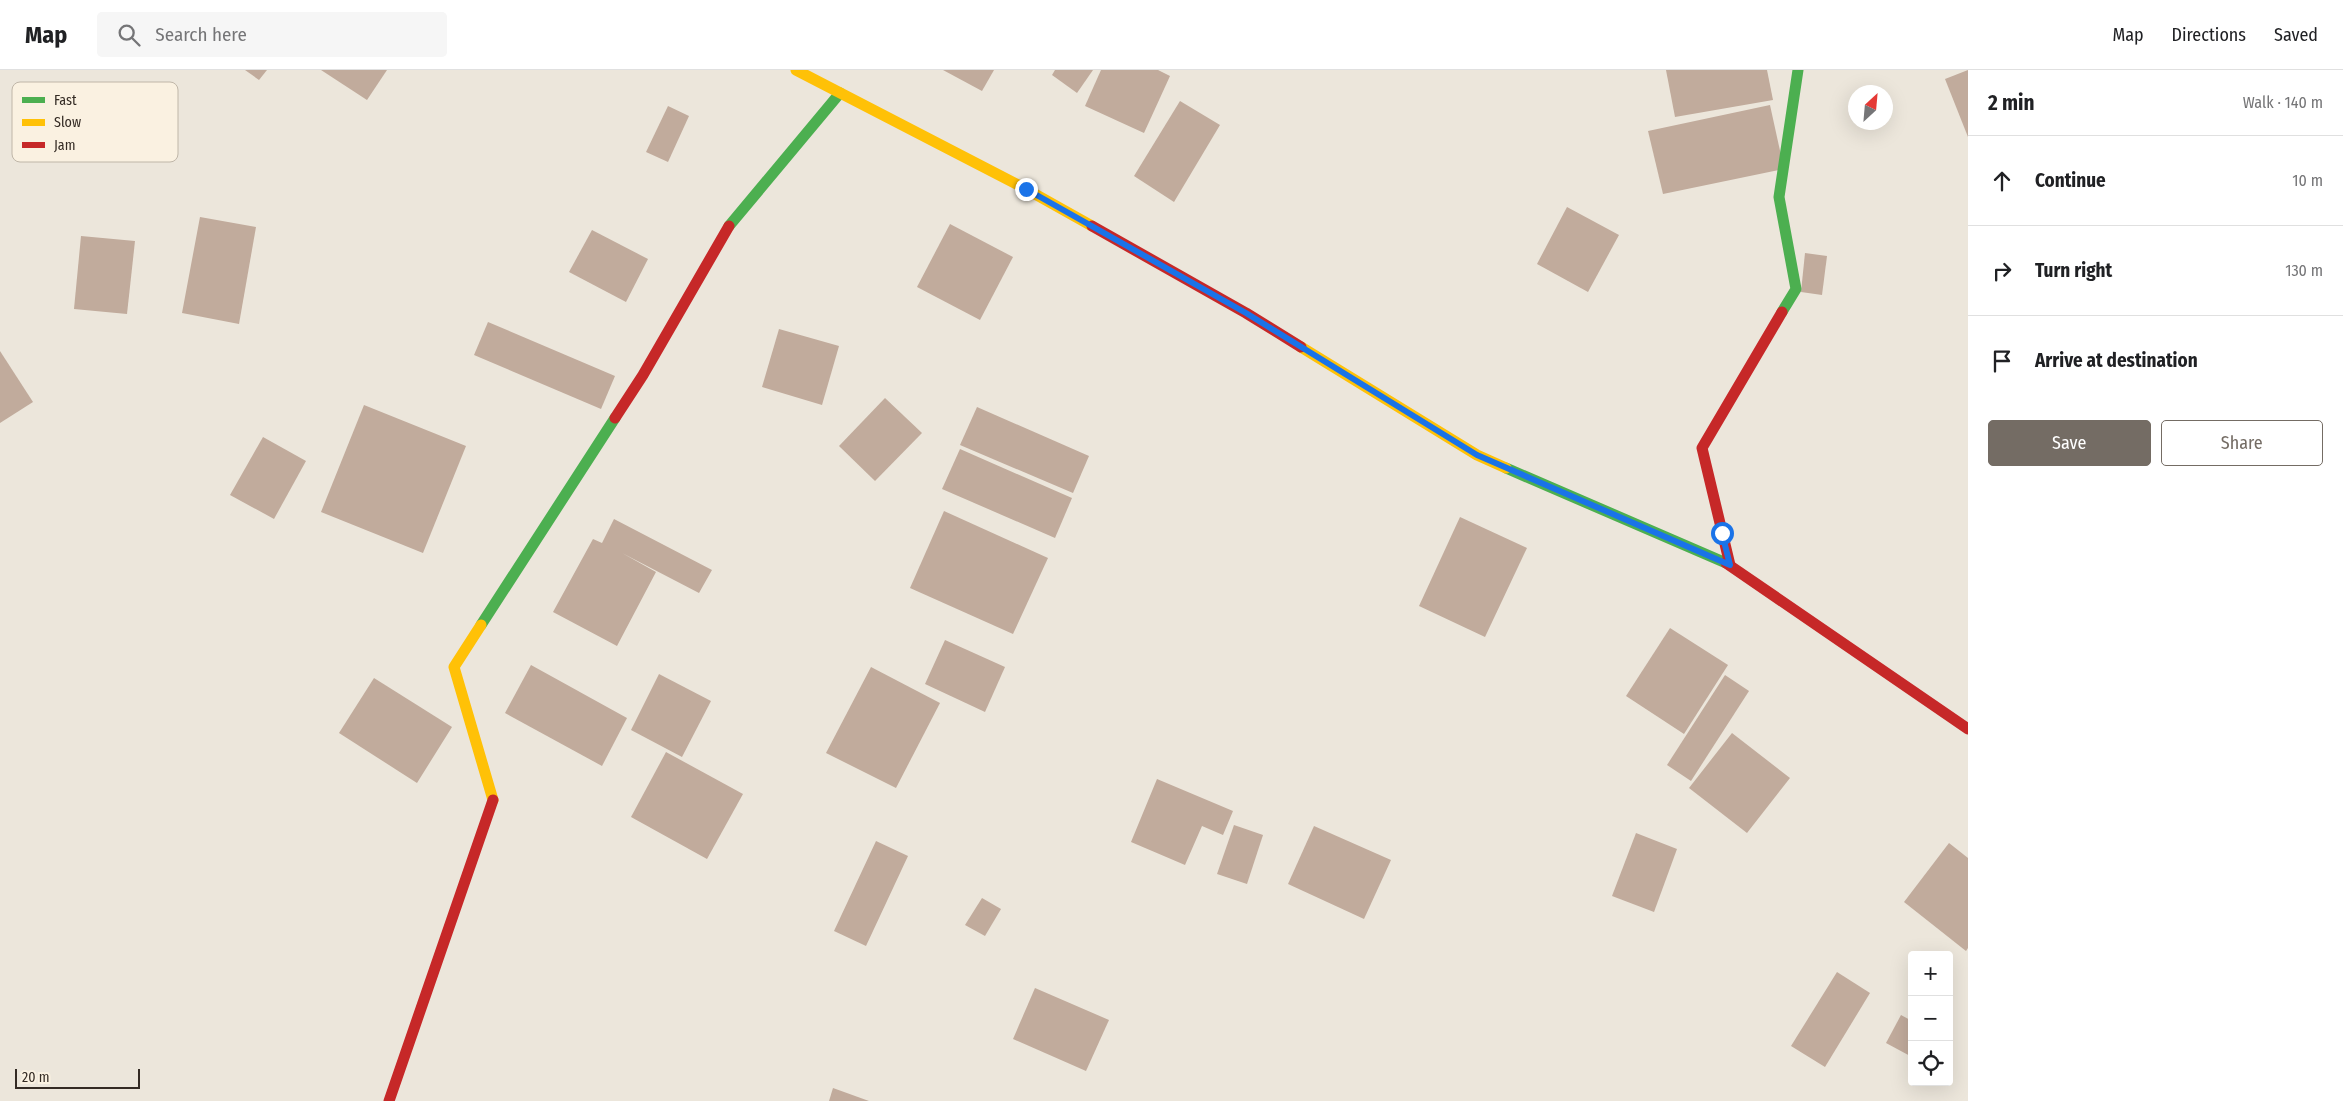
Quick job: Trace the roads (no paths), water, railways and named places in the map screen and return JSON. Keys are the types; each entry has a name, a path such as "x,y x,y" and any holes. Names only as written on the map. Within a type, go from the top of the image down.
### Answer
{"street":[{"path":"796,70 1026,189 1246,313 1477,455 1730,565 1968,729"},
{"path":"1730,565 1702,448 1796,289 1779,197 1798,70"},
{"path":"389,1101 493,802 454,668 643,374 728,225 840,93"}]}
